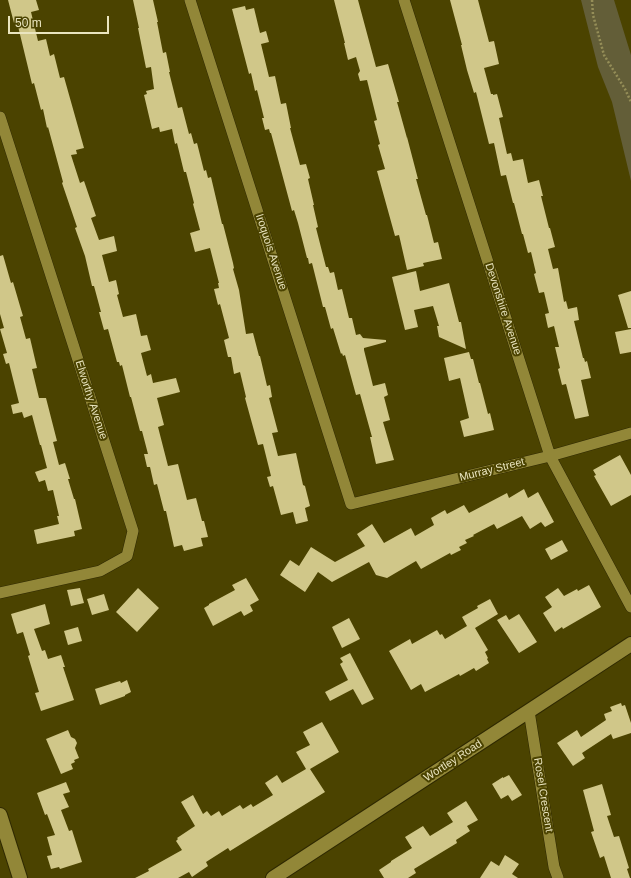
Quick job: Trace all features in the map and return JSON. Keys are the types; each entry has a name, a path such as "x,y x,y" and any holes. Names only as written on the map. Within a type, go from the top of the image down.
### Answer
{"street":[{"name":"Iroquois Avenue","path":"190,0 351,504"},
{"name":"Devonshire Avenue","path":"404,0 550,456 631,607"},
{"name":"Elworthy Avenue","path":"0,117 133,531 127,556 100,571 0,593"},
{"name":"Murray Street","path":"351,504 550,456 631,433"},
{"name":"Wortley Road","path":"274,878 631,644"},
{"name":"Rosel Crescent","path":"529,711 554,867 558,878"},
{"path":"0,815 20,878"}],"path":[{"path":"592,0 593,15 604,55 625,89 631,102"}],"shaded area":[{"path":"581,0 614,0 631,55 631,181 612,102 598,67"}],"building":[{"path":"8,0 36,0 39,10 31,12 38,41 46,39 50,56 54,54 60,78 64,77 84,148 76,150 77,154 71,155 80,183 84,181 96,216 91,218 99,240 114,236 117,251 102,255 109,282 116,280 119,294 117,295 123,317 136,314 141,336 147,335 151,350 141,353 147,376 151,374 153,383 176,378 180,392 157,398 164,425 158,427 168,466 178,464 187,500 196,498 208,537 201,538 203,546 184,551 182,545 174,547 166,511 164,511 157,484 154,485 150,467 147,467 144,454 148,454 142,431 140,431 130,397 122,365 120,366 119,362 117,362 108,329 104,330 94,286 92,286 85,256 75,228 77,227 62,183 63,182 43,109 41,110 34,83 32,84 17,22 14,23"},
{"path":"133,0 153,0 163,53 166,52 169,72 178,108 182,107 189,134 191,133 194,144 197,143 204,171 206,170 208,178 211,177 233,263 246,334 253,333 267,386 270,385 272,397 269,398 278,432 272,433 278,456 296,453 303,485 305,486 310,506 305,508 308,521 296,524 293,512 281,515 273,486 270,487 267,477 271,476 263,444 258,445 245,398 240,372 234,374 231,357 228,357 224,340 229,338 220,304 218,305 214,289 219,288 219,283 210,248 195,252 190,233 200,230 186,172 184,172 177,143 175,144 172,129 160,132 159,127 152,129 144,95 147,94 146,91 154,89 151,67 146,68"},
{"path":"334,0 358,0 376,67 388,64 418,179 416,179 434,243 438,242 442,259 423,263 424,266 407,270 399,235 395,236 377,171 385,169 378,145 380,144 374,121 377,120 367,80 360,81 358,74 360,71 356,57 348,60"},
{"path":"450,0 478,0 489,42 494,41 499,64 484,68 491,94 497,94 503,117 499,118 507,154 511,153 513,161 523,159 528,183 539,180 543,196 541,196 555,247 548,249 553,269 558,268 564,302 566,301 568,309 577,307 579,320 574,321 583,358 585,362 587,361 591,378 581,380 589,416 575,419 566,384 562,385 555,347 559,347 554,326 548,328 545,314 549,313 544,292 539,293 534,274 536,273 531,252 528,253 506,175 501,176 494,143 489,144 476,92 474,93 467,70"},
{"path":"245,6 246,10 254,8 260,33 266,31 269,42 261,44 269,77 275,76 281,104 286,103 290,128 300,165 306,164 310,178 308,179 318,227 316,228 326,267 328,267 330,273 334,272 338,290 342,289 349,318 352,318 356,335 360,334 363,338 386,340 386,342 364,348 364,350 373,386 385,383 388,395 384,397 390,420 383,422 394,460 376,464 370,437 372,437 360,394 356,395 345,355 343,356 342,353 341,354 333,328 331,329 325,307 323,307 312,263 309,264 294,210 292,211 271,133 269,129 265,130 262,118 264,118 257,90 255,91 251,73 249,74 232,9"},
{"path":"3,255 23,316 20,317 26,339 30,338 37,368 32,369 39,398 46,398 57,441 53,442 59,465 65,463 82,529 74,531 75,536 37,544 34,530 59,524 57,516 59,516 53,490 48,491 45,480 39,482 35,472 47,468 32,415 24,418 22,412 13,414 11,405 19,403 9,363 6,364 3,354 7,353 0,329 4,328 0,314 0,256"},
{"path":"416,271 420,291 449,283 459,322 461,322 466,349 439,337 437,326 439,326 433,306 414,310 418,327 405,330 392,277"},
{"path":"631,291 631,328 628,328 618,295"},
{"path":"631,329 631,352 620,354 615,332"},
{"path":"469,352 471,359 473,359 488,414 490,413 494,430 464,437 460,421 469,418 460,378 449,381 444,358"},
{"path":"620,455 631,475 631,495 611,506 594,476 596,475 593,470"},
{"path":"524,489 528,498 538,492 554,522 545,527 541,522 530,529 522,516 497,529 494,524 465,540 467,543 459,547 461,550 451,555 450,553 421,569 416,561 387,578 376,575 369,562 332,582 318,572 305,592 280,575 290,560 299,566 311,547 335,562 365,546 357,534 372,524 384,543 411,528 415,536 434,525 431,518 445,510 447,514 464,505 469,513 507,493 509,498"},
{"path":"562,540 568,551 551,560 545,549"},
{"path":"246,578 259,600 250,605 253,611 244,616 241,611 213,626 204,608 235,590 232,585"},
{"path":"589,585 601,607 555,632 543,613 552,607 545,597 558,588 564,596"},
{"path":"80,588 84,603 71,606 67,590"},
{"path":"138,588 159,608 137,632 116,612"},
{"path":"104,594 109,610 92,615 87,599"},
{"path":"490,599 498,614 475,628 488,650 485,652 489,663 476,671 474,668 460,676 459,674 425,692 421,684 411,690 389,651 410,639 412,644 437,630 445,639 467,626 462,617"},
{"path":"45,604 50,624 34,629 42,651 45,650 48,659 61,655 65,667 63,667 74,700 41,711 35,693 39,692 28,656 30,655 23,632 17,634 11,614"},
{"path":"519,614 537,642 519,653 497,620 506,615 509,620"},
{"path":"349,618 360,639 342,648 332,627"},
{"path":"78,627 82,641 68,645 64,631"},
{"path":"350,653 374,699 362,705 353,689 330,701 325,692 348,680 340,664 343,662 340,658"},
{"path":"127,680 131,692 125,696 100,705 95,689 120,681 121,683"},
{"path":"621,703 622,706 625,705 631,723 631,733 613,739 611,734 582,753 585,758 573,766 557,743 577,730 581,737 606,720 604,714 612,711 610,707"},
{"path":"322,722 339,752 310,769 325,792 230,851 228,848 206,862 208,866 192,877 189,872 178,878 135,878 182,850 176,841 178,839 177,838 195,826 181,802 193,795 203,814 207,811 211,816 219,811 222,816 240,805 243,809 251,804 253,807 273,795 265,783 277,775 282,783 306,769 296,752 310,745 303,732"},
{"path":"68,730 71,737 75,739 77,743 75,748 79,758 74,760 75,762 71,764 73,769 61,774 46,739"},
{"path":"509,775 522,795 512,801 508,795 501,799 492,784"},
{"path":"66,782 70,792 63,794 69,807 61,810 69,831 72,830 82,862 60,869 59,867 51,869 47,856 52,855 47,837 55,835 47,814 45,815 37,793"},
{"path":"602,784 611,815 607,816 614,837 619,836 629,868 627,869 630,878 611,878 604,856 600,858 591,832 594,831 583,790"},
{"path":"466,801 478,820 467,826 470,831 456,840 457,843 414,869 416,873 408,878 384,878 379,870 412,848 405,837 423,826 430,836 453,822 447,813"},
{"path":"505,855 519,864 512,874 518,878 480,878 491,861 499,866"}]}
